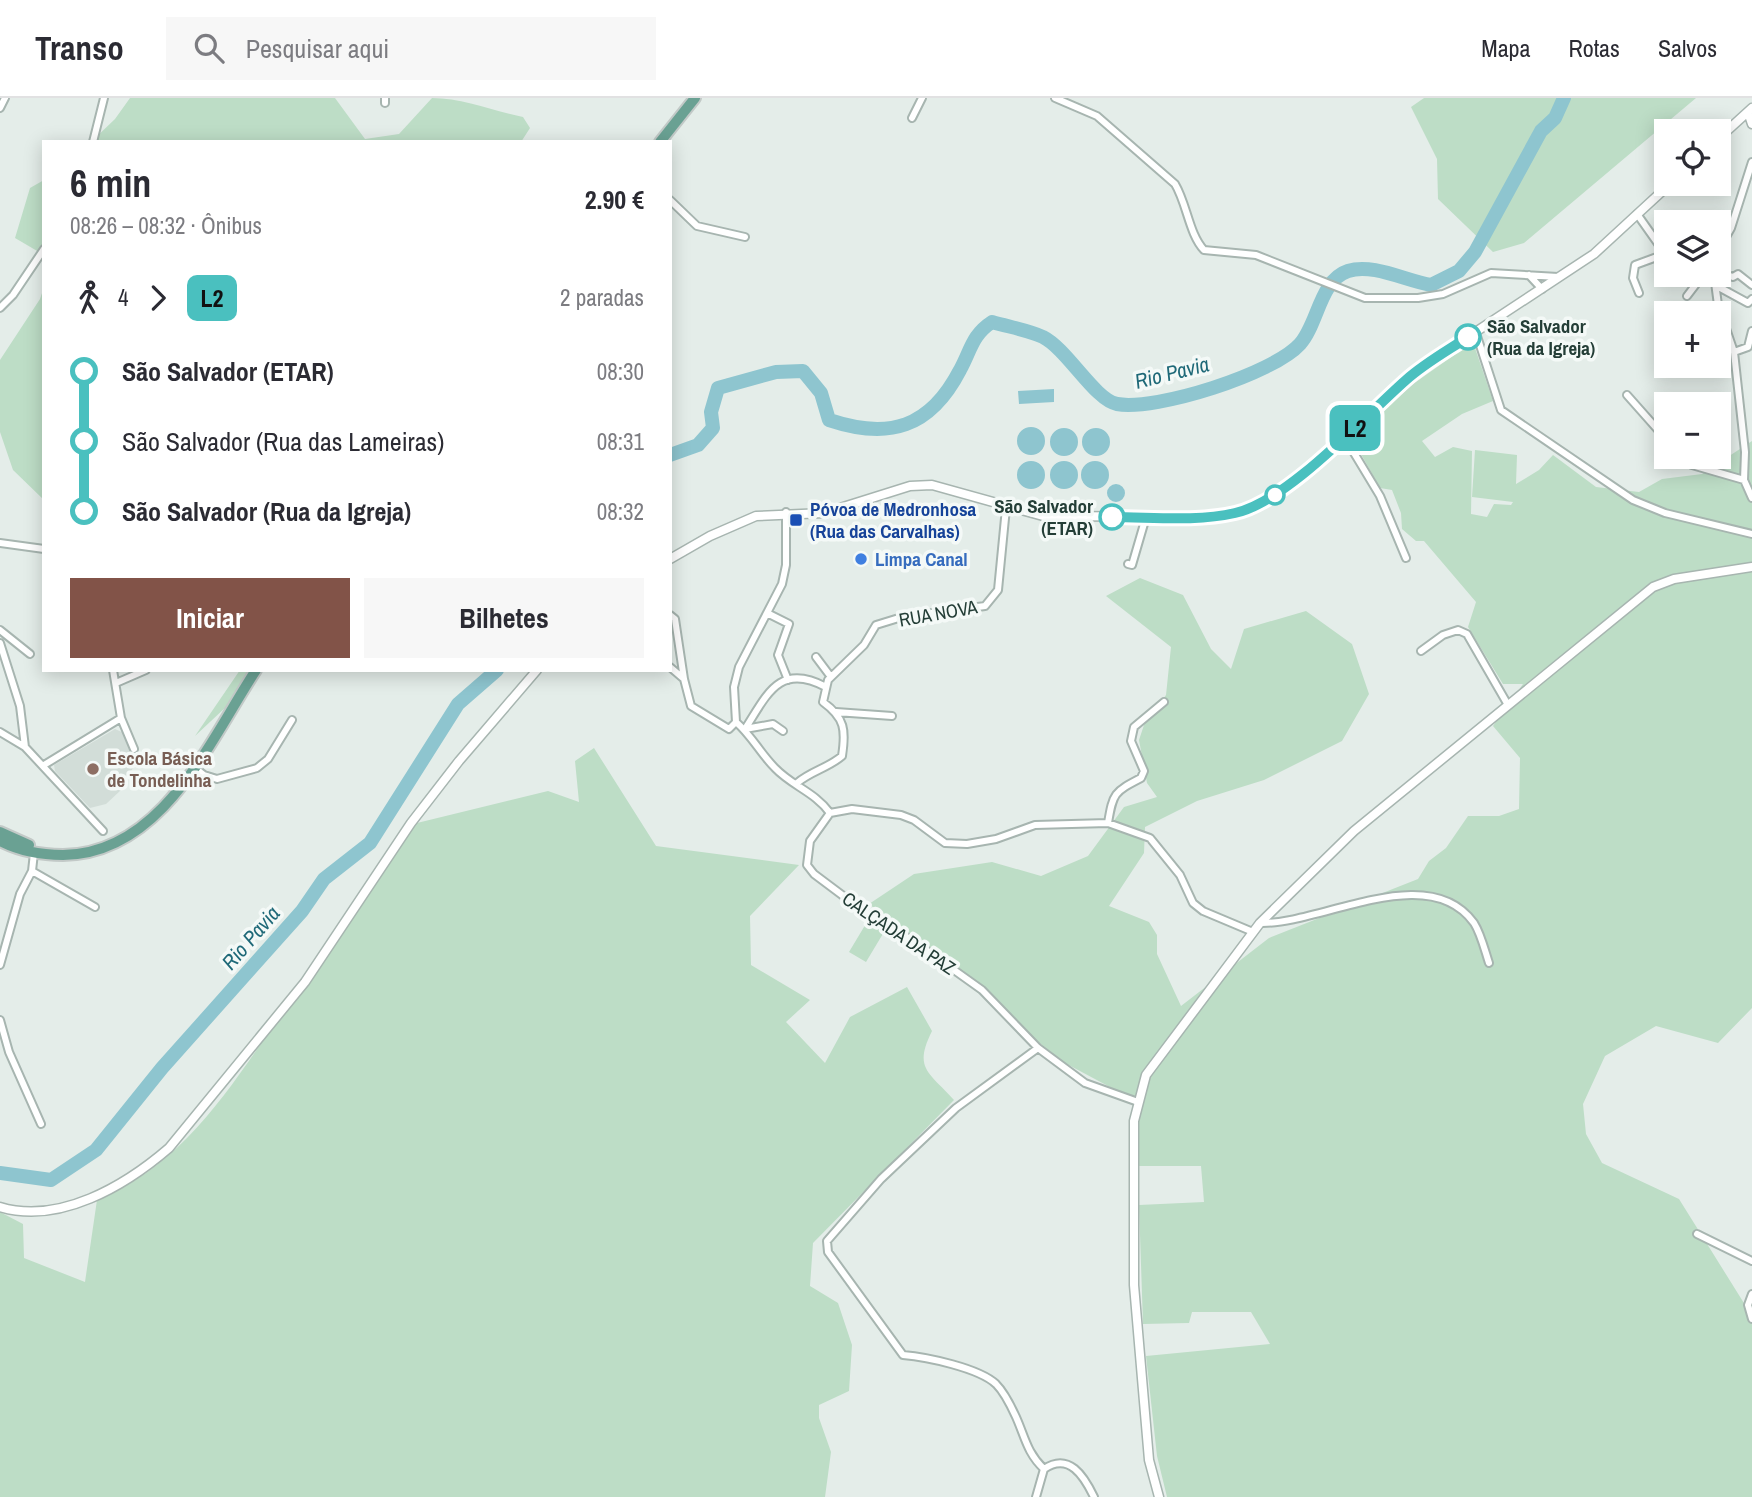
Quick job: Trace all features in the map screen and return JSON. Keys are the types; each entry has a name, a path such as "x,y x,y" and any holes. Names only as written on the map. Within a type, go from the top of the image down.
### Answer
{"main road":[{"path":"662,140 695,98"},
{"path":"2,836 34,853 77,855 121,840 149,822 164,807 193,767 255,672"},
{"path":"2,836 37,847 65,850 86,849 121,840"}],"street":[{"path":"0,108 5,98"},
{"path":"94,140 104,98"},
{"path":"912,118 922,98"},
{"path":"1055,98 1097,116 1175,184 1199,244 1205,250 1256,256 1364,298 1418,299 1443,294 1480,276 1530,275 1561,278"},
{"path":"1750,110 1752,124"},
{"path":"1731,127 1750,110"},
{"path":"1731,228 1752,162"},
{"path":"672,558 710,536 756,516 786,512 824,513 910,486 932,485 1006,508 1043,516 1208,517 1252,508 1276,494 1345,438 1430,362 1594,254 1657,196"},
{"path":"672,202 697,226 745,237"},
{"path":"1637,214 1654,237"},
{"path":"0,308 13,295 42,252"},
{"path":"1639,293 1633,278 1635,265 1654,258"},
{"path":"1731,277 1738,274 1752,285"},
{"path":"1530,275 1542,289"},
{"path":"1687,296 1694,287"},
{"path":"1716,287 1734,352 1745,452 1744,480 1752,498"},
{"path":"1719,287 1748,303 1752,299"},
{"path":"1734,352 1748,347 1752,331"},
{"path":"1476,332 1501,410 1633,500 1665,513 1752,534"},
{"path":"1627,395 1654,425"},
{"path":"1345,438 1380,496 1405,558"},
{"path":"1706,469 1744,480"},
{"name":"RUA NOVA","path":"826,687 831,677 864,645 876,625 902,617 985,606 993,599 998,590 1006,508"},
{"path":"672,616 675,620 691,706 729,729 736,722 734,687 739,667 782,584 786,565 786,512"},
{"path":"1128,564 1132,565 1146,517"},
{"path":"0,543 42,549"},
{"path":"1159,1497 1149,1460 1134,1285 1134,1121 1146,1075 1260,923 1354,831 1653,587 1674,579 1752,567"},
{"path":"767,613 789,624 778,655 788,680"},
{"path":"0,629 30,654"},
{"path":"1421,650 1458,630 1467,635 1508,705"},
{"path":"0,643 20,706 24,747"},
{"path":"816,656 831,677"},
{"path":"672,669 684,678"},
{"path":"113,672 121,718 134,749"},
{"path":"116,683 141,672"},
{"path":"0,1207 18,1212 48,1211 85,1200 150,1164 169,1148 305,982 411,823 459,761 535,672"},
{"path":"745,729 764,695 788,680 805,677 826,687 823,702 836,712 846,732 842,756 832,765 808,774 797,783"},
{"path":"1108,824 1112,797 1116,790 1142,778 1144,771 1131,741 1134,727 1164,702"},
{"path":"836,712 892,716"},
{"path":"44,765 121,718"},
{"path":"193,767 204,775 217,779 257,768 268,759 292,720"},
{"path":"736,722 745,729 775,769 819,798 830,813 852,809 901,815 945,843 967,844 996,839 1035,825 1108,824 1150,838 1180,875 1193,903 1203,911 1253,932"},
{"path":"745,729 773,724 783,731"},
{"path":"0,732 24,747 44,765 103,831"},
{"name":"CALÇADA DA PAZ","path":"830,813 810,841 807,864 814,874 870,916 912,940 982,990 1038,1048 1085,1083 1138,1102"},
{"path":"0,965 3,944 20,894 32,871 34,853"},
{"path":"32,871 95,907"},
{"path":"1260,923 1283,924 1387,896 1408,894 1440,900 1454,906 1475,925 1489,963"},
{"path":"0,1020 9,1052 41,1124"},
{"path":"1038,1048 956,1108 881,1179 827,1241 828,1252 903,1355 923,1357 995,1383 1017,1419 1029,1455 1044,1469"},
{"path":"1697,1234 1752,1261"},
{"path":"1752,1294 1748,1305 1752,1319"},
{"path":"1036,1497 1044,1469 1054,1462 1065,1462 1083,1475 1094,1497"}],"shaded area":[{"name":"Escola Básica de Tondelinha","path":"115,729 124,733 135,764 121,790 106,804 90,808 55,771 54,765"}],"green space":[{"path":"130,98 335,98 365,139 399,134 432,98 466,102 523,117 530,128 522,140 93,140 115,119"},
{"path":"1424,98 1696,98 1671,119 1654,119 1654,133 1524,243 1493,252 1438,199 1437,159 1411,107"},
{"path":"42,181 42,254 15,238 30,188"},
{"path":"42,293 42,498 13,470 0,432 0,360"},
{"path":"1467,346 1475,348 1493,401 1462,414 1422,441 1435,457 1453,447 1472,451 1471,514 1487,517 1494,504 1511,505 1513,502 1472,497 1475,450 1517,455 1516,484 1539,470 1553,455 1596,487 1639,492 1662,479 1702,474 1710,469 1731,469 1731,455 1752,441 1752,1008 1718,1043 1656,1026 1605,1056 1583,1104 1586,1134 1602,1163 1679,1199 1752,1316 1752,1497 1167,1497 1157,1456 1146,1356 1270,1344 1251,1312 1192,1312 1189,1323 1143,1324 1139,1205 1204,1202 1201,1166 1136,1166 1138,1102 1063,1062 869,904 914,874 992,862 1041,876 1088,856 1124,807 1157,797 1147,783 1139,740 1144,725 1166,695 1171,647 1106,596 1140,578 1183,595 1211,649 1231,669 1244,629 1306,611 1352,644 1369,694 1342,741 1264,780 1197,801 1145,827 1144,853 1109,906 1149,922 1157,935 1157,954 1181,1006 1269,938 1418,879 1429,861 1446,848 1468,816 1499,816 1519,809 1520,758 1493,726 1523,684 1503,684 1468,627 1476,602 1424,541 1416,541 1402,529 1401,513 1392,490 1380,488 1352,438 1393,398"},
{"path":"239,672 249,672 226,707 195,736"},
{"path":"594,748 656,846 799,865 750,916 751,965 810,1000 786,1022 825,1063 850,1017 907,987 932,1031 924,1054 926,1069 954,1100 813,1243 810,1286 838,1303 852,1345 849,1391 819,1405 819,1418 831,1452 825,1497 0,1497 0,1212 23,1224 24,1258 85,1282 97,1200 130,1184 159,1164 209,1114 417,823 548,791 579,802 575,761"},
{"path":"867,922 884,932 866,962 849,952"}],"water":[{"path":"1054,389 1054,402 1019,404 1018,391"},
{"path":"1031,427 1041,431 1045,441 1041,451 1031,455 1021,451 1017,441 1021,431"},
{"path":"1064,428 1074,432 1078,442 1074,452 1064,456 1054,452 1050,442 1054,432"},
{"path":"1096,428 1106,432 1110,442 1106,452 1096,456 1086,452 1082,442 1086,432"},
{"path":"1031,461 1041,465 1045,475 1041,485 1031,489 1021,485 1017,475 1021,465"},
{"path":"1064,461 1074,465 1078,475 1074,485 1064,489 1054,485 1050,475 1054,465"},
{"path":"1095,461 1105,465 1109,475 1105,485 1095,489 1085,485 1081,475 1085,465"},
{"path":"1112,484 1120,484 1125,493 1123,500 1112,502 1107,497 1107,489"}],"waterway":[{"name":"Rio Pavia","path":"672,454 698,445 713,428 711,412 718,388 776,372 803,371 821,393 829,420 871,429 906,424 921,417 948,390 976,338 992,322 1043,337 1062,352 1100,394 1117,404 1158,402 1241,378 1266,367 1300,344 1331,283 1348,271 1368,269 1431,285 1459,271 1475,252 1541,131 1555,118 1564,98"},
{"name":"Rio Pavia","path":"0,1173 51,1180 96,1150 162,1068 302,911 324,879 370,843 458,704 495,672"}],"bus line":[{"name":"L2","path":"1112,517 1208,517 1252,508 1276,494 1345,438 1408,378 1468,337"}],"place":[{"name":"São Salvador (Rua da Igreja)","path":"1468,337"},
{"name":"São Salvador (ETAR)","path":"1112,517"},
{"name":"Póvoa de Medronhosa (Rua das Carvalhas)","path":"796,520"},
{"name":"Limpa Canal","path":"861,559"},
{"name":"Escola Básica de Tondelinha","path":"93,769"}]}
